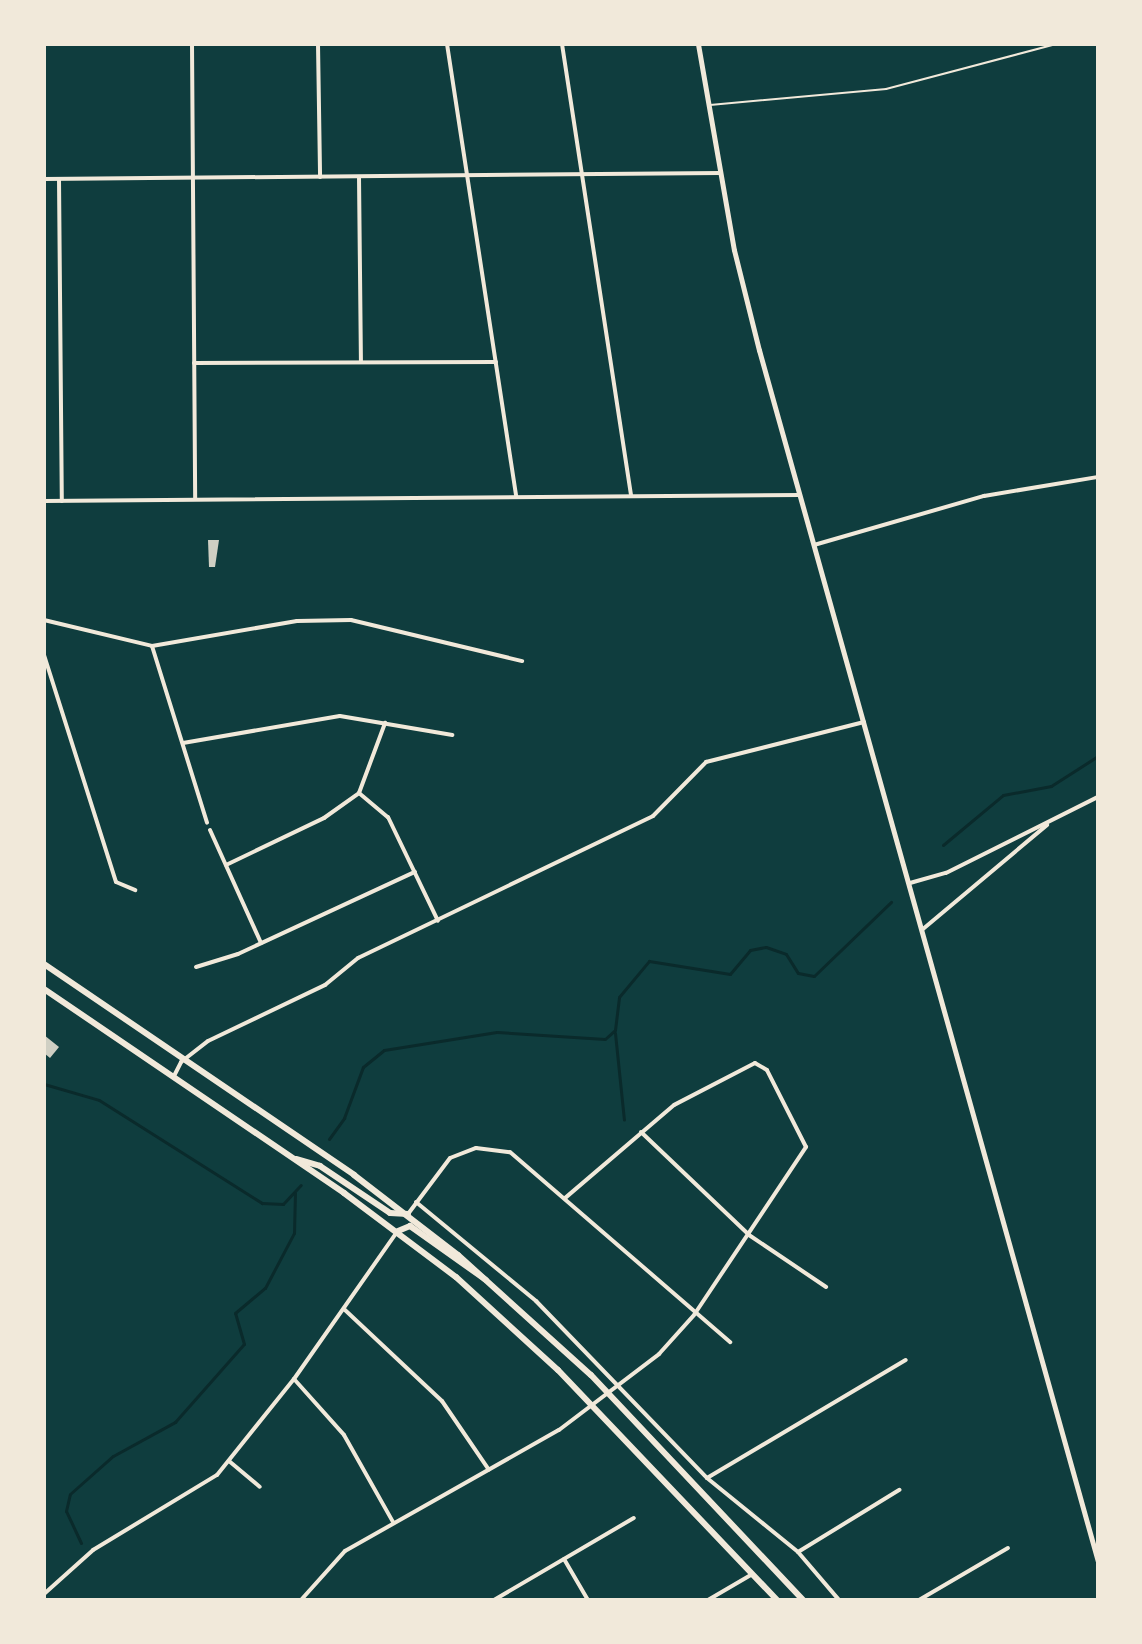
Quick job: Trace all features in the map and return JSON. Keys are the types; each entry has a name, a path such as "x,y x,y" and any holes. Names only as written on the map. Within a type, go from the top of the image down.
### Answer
{"main road":[{"path":"698,44 744,296 1098,1562"},
{"path":"44,964 181,1062 408,1214 487,1280 610,1395 803,1600"},
{"path":"44,989 398,1231 495,1311 593,1407 777,1600"},
{"path":"293,1159 320,1166 390,1213 408,1214"},
{"path":"398,1231 410,1226 469,1273 487,1280"}],"street":[{"path":"192,44 195,499"},
{"path":"318,44 320,177"},
{"path":"447,44 516,497"},
{"path":"562,44 631,495"},
{"path":"44,179 721,173"},
{"path":"359,177 361,362"},
{"path":"59,179 62,501"},
{"path":"194,363 496,362"},
{"path":"814,545 984,496 1098,477"},
{"path":"44,501 800,495"},
{"path":"44,620 152,646 335,620 370,623 446,647 522,661"},
{"path":"152,646 207,823"},
{"path":"44,655 116,882 135,890"},
{"path":"183,743 335,716 452,735"},
{"path":"172,1078 181,1062 208,1041 325,985 358,958 648,819 706,762 864,722"},
{"path":"226,865 324,818 359,793 385,723"},
{"path":"359,793 388,817 438,921"},
{"path":"910,883 946,873 1098,797"},
{"path":"923,929 1054,819"},
{"path":"210,830 261,943"},
{"path":"196,967 261,943 415,872"},
{"path":"301,1600 345,1551 489,1470 593,1407 622,1385 694,1315 804,1156 805,1143 767,1070 759,1062 750,1064 674,1105 565,1198"},
{"path":"641,1132 749,1235 826,1287"},
{"path":"408,1214 442,1165 481,1147 517,1155 694,1315 730,1342"},
{"path":"416,1202 536,1301 622,1385 707,1478 798,1552 839,1600"},
{"path":"44,1594 93,1550 204,1486 229,1461 345,1310 398,1231"},
{"path":"345,1310 442,1401 489,1470"},
{"path":"707,1478 906,1360"},
{"path":"294,1379 344,1435 393,1522"},
{"path":"229,1461 260,1487"},
{"path":"798,1552 899,1490"},
{"path":"494,1600 634,1518"},
{"path":"919,1600 1008,1548"},
{"path":"564,1559 588,1600"},
{"path":"708,1600 752,1575"}],"lane":[{"path":"709,105 886,89 1056,44"}],"building":[{"path":"208,540 219,540 215,567 209,567"},
{"path":"44,1035 59,1047 50,1058 44,1053"}],"waterway":[{"path":"943,845 1003,795 1051,786 1098,756"},
{"path":"329,1139 344,1118 363,1067 384,1050 497,1032 605,1039 615,1030 619,997 649,961 730,974 750,950 766,947 786,954 798,973 814,976 891,902"},
{"path":"615,1033 624,1120"},
{"path":"44,1084 99,1100 262,1203 283,1204 301,1185"},
{"path":"81,1543 66,1511 70,1494 113,1456 175,1422 244,1344 235,1313 265,1288 294,1233 295,1193"}]}
